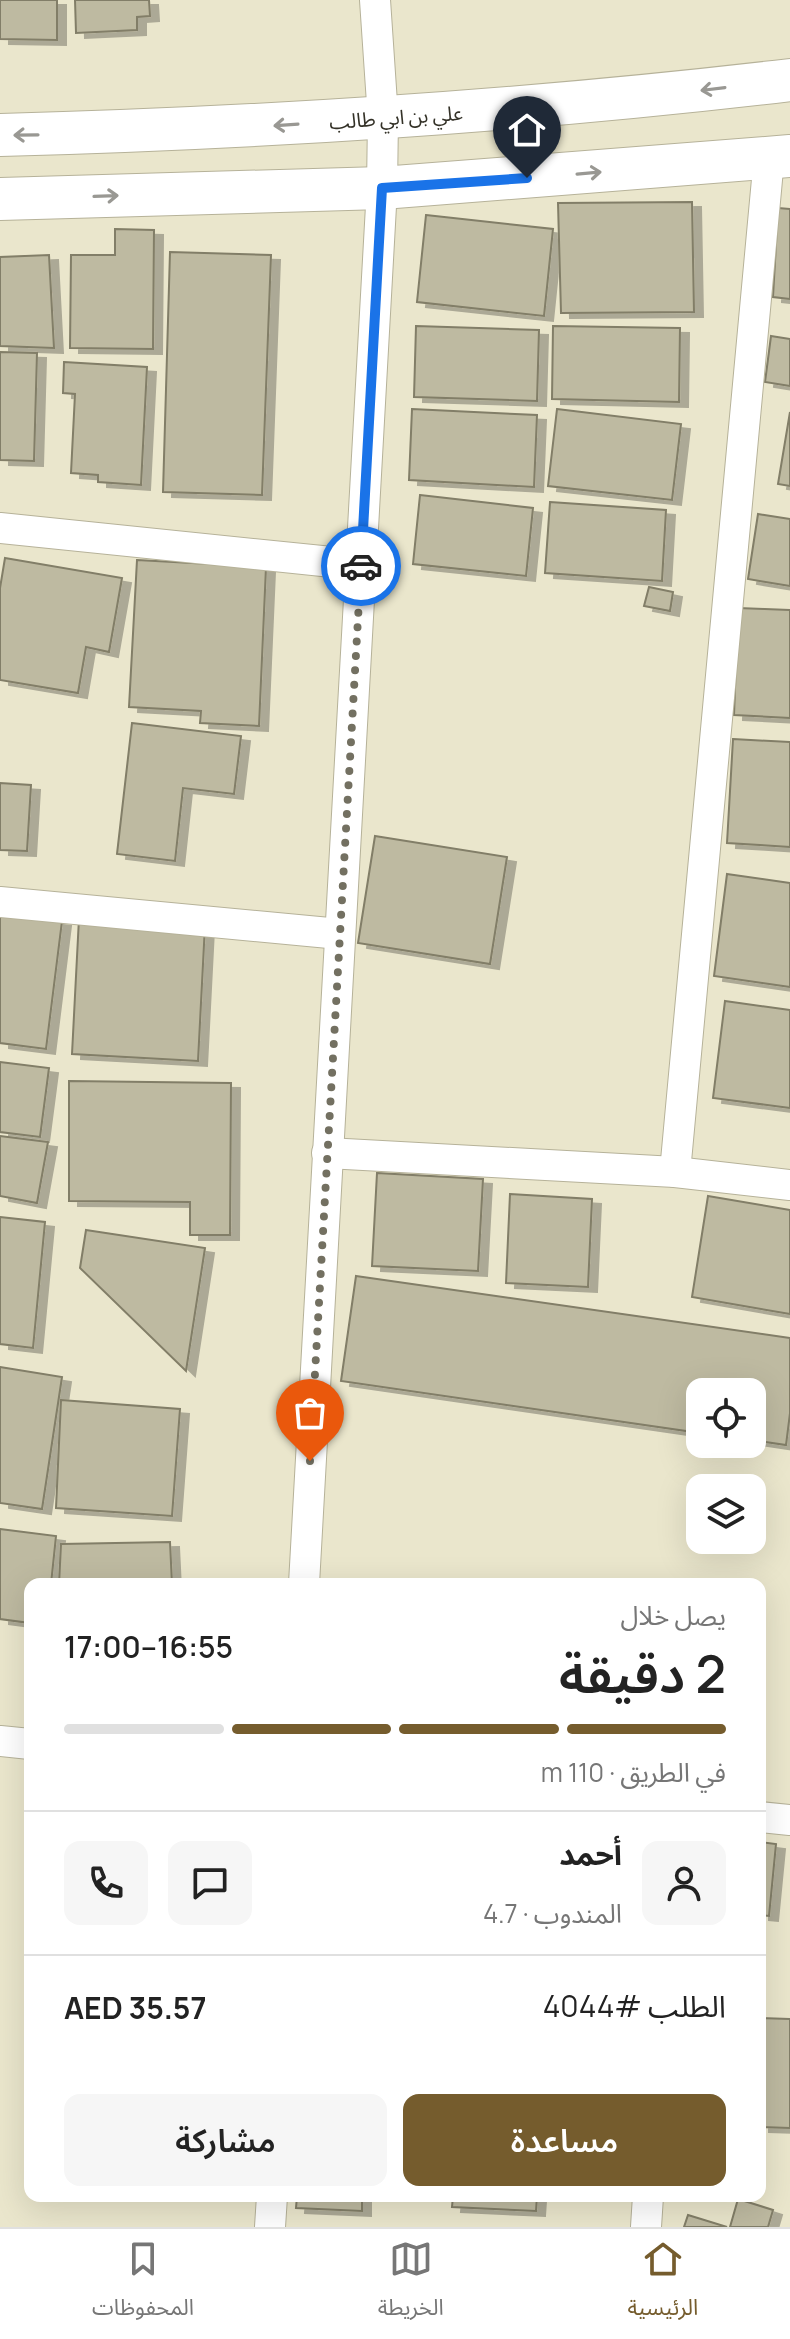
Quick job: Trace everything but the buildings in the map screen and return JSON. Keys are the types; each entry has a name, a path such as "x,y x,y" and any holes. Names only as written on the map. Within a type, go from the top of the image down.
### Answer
{"main road":[{"name":"علي بن ابي طالب","path":"0,135 159,131 383,118 633,98 790,80"},
{"path":"0,199 382,188 780,157"}],"street":[{"path":"304,1578 382,188 383,118 375,0"},
{"path":"675,1172 780,157"},
{"path":"0,528 361,565"},
{"path":"0,902 340,934"},
{"path":"327,1153 675,1172 790,1185"},
{"path":"0,1741 24,1743"},
{"path":"766,1818 790,1820"},
{"path":"270,2227 272,2202"},
{"path":"646,2227 648,2202"}],"way so far":[{"path":"310,1461 361,566"}],"route":[{"path":"361,566 382,188 527,178"}]}
